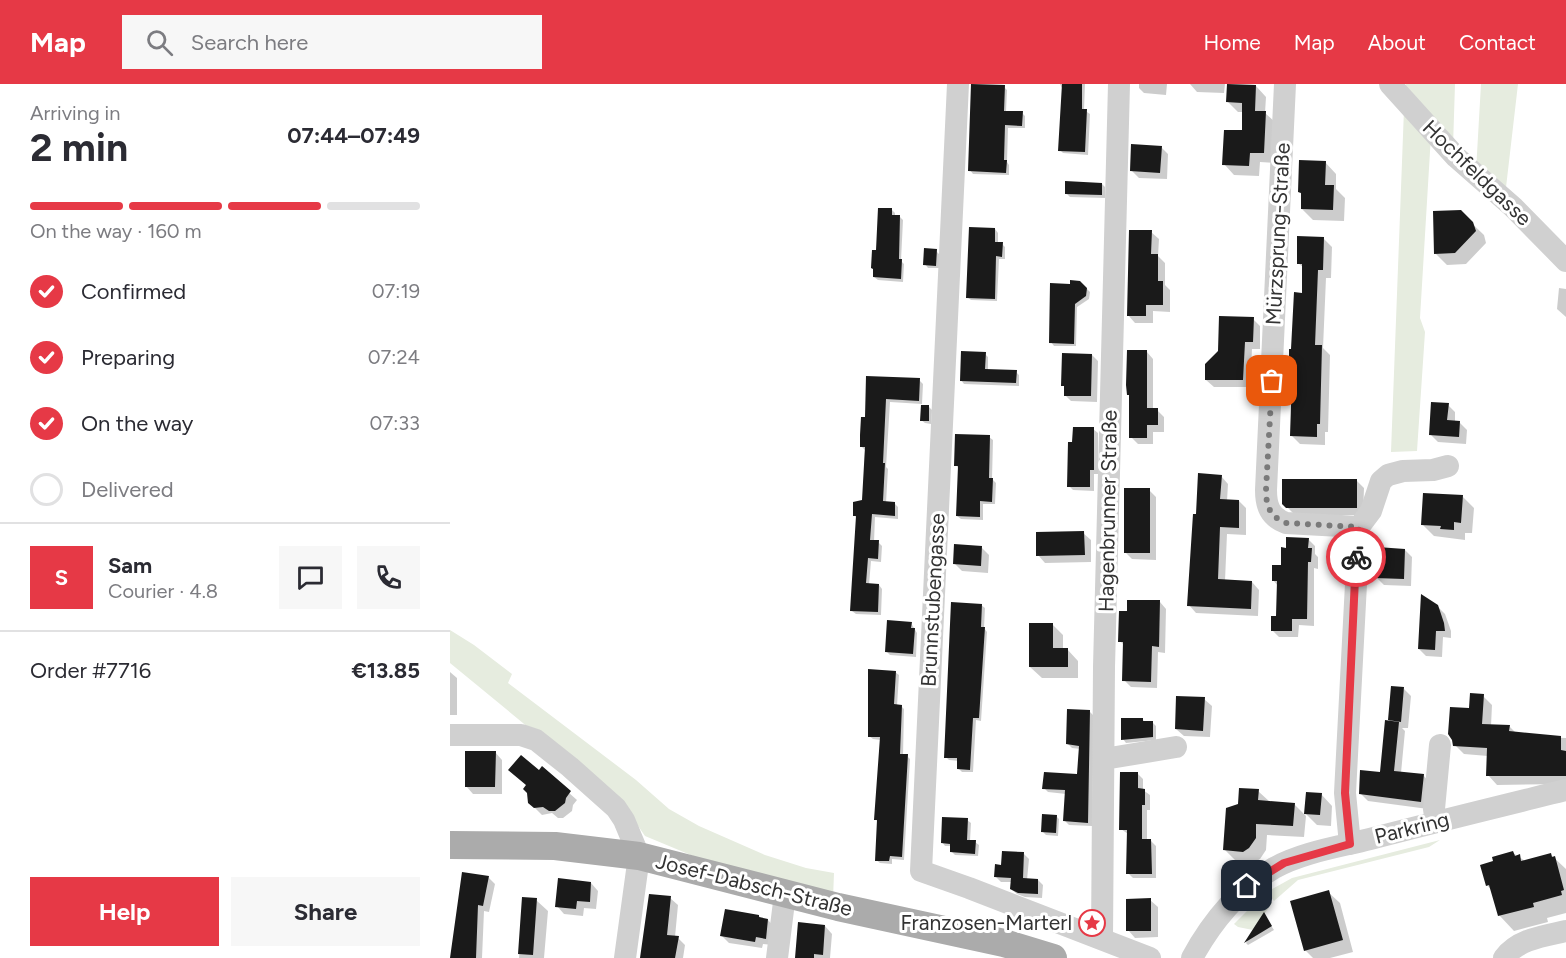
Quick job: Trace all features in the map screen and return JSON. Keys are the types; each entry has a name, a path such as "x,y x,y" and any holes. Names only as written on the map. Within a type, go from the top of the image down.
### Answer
{"main road":[{"name":"Josef-Dabsch-Straße","path":"450,845 555,846 639,856 1002,950 1053,958"}],"street":[{"name":"Brunnstubengasse","path":"958,84 921,872 1150,958"},
{"name":"Hagenbrunner Straße","path":"1102,939 1104,667 1119,84"},
{"name":"Mürzsprung-Straße","path":"1285,84 1266,498 1272,514 1286,523 1359,527"},
{"name":"Hochfeldgasse","path":"1390,84 1456,157 1513,207 1566,261"},
{"path":"1350,844 1345,793 1359,527 1371,511 1381,481 1388,475 1402,471 1433,470 1448,466"},
{"path":"450,735 520,735 536,740 616,808 624,820 639,856 625,958"},
{"path":"1436,822 1434,809 1440,745"},
{"path":"1104,759 1176,747"},
{"name":"Parkring","path":"1192,958 1208,931 1226,908 1258,879 1284,863 1350,844 1566,790"},
{"path":"777,958 785,894"},
{"path":"1504,958 1528,940 1566,932"}],"shaded area":[{"path":"1406,84 1455,84 1453,147 1405,91"},
{"path":"1481,84 1518,84 1505,196 1476,171"},
{"path":"1404,109 1431,135 1420,318 1425,332 1417,451 1391,452"},
{"path":"450,630 512,674 508,683 636,780 669,809 699,826 765,855 806,868 834,873 833,899 710,863 645,836 625,807 450,663"},
{"path":"1440,840 1429,847 1298,880 1274,901 1267,892 1292,878"},
{"path":"1264,894 1272,903 1253,930 1234,924"}],"building":[{"path":"971,84 1005,85 1004,111 1023,111 1022,126 1005,125 1006,173 968,171"},
{"path":"1062,84 1082,84 1082,109 1087,109 1085,152 1058,151"},
{"path":"1227,84 1256,85 1255,111 1266,111 1264,153 1250,153 1249,166 1222,165 1224,130 1242,130 1242,103 1226,102"},
{"path":"1131,144 1162,146 1160,173 1130,171"},
{"path":"1299,160 1326,161 1325,185 1334,185 1333,210 1301,209 1301,193 1298,192"},
{"path":"1065,181 1102,183 1102,195 1065,194"},
{"path":"878,208 892,208 892,215 900,215 901,279 873,277 872,250 876,250"},
{"path":"1461,210 1473,222 1476,231 1455,253 1434,254 1433,211"},
{"path":"969,227 995,228 995,242 1003,242 1002,257 996,256 995,299 966,298"},
{"path":"1129,230 1152,230 1151,254 1158,254 1158,281 1163,281 1163,305 1146,305 1146,316 1127,316"},
{"path":"1297,236 1324,237 1323,270 1318,270 1315,345 1322,345 1320,424 1317,424 1317,437 1290,436 1292,376 1289,376 1289,349 1291,349 1294,292 1302,293 1302,264 1297,264"},
{"path":"924,248 937,249 936,266 923,265"},
{"path":"1070,280 1080,281 1087,288 1086,296 1075,304 1074,344 1049,343 1050,283 1070,284"},
{"path":"1219,316 1254,317 1253,342 1245,342 1243,380 1205,380 1205,364 1218,351"},
{"path":"1127,350 1147,350 1147,408 1158,408 1158,425 1147,425 1147,438 1129,438"},
{"path":"961,351 986,352 985,369 1017,370 1016,383 960,381"},
{"path":"1062,353 1092,354 1091,396 1064,396 1064,386 1061,386"},
{"path":"866,376 920,378 919,401 886,399 883,501 895,502 895,516 872,514 870,540 879,540 878,559 868,558 866,583 879,584 878,612 850,611 856,516 853,516 853,502 862,500 865,447 860,447 860,435 861,417 865,417"},
{"path":"1431,402 1449,403 1447,420 1460,421 1459,437 1429,435"},
{"path":"921,405 929,405 929,421 920,421"},
{"path":"1073,427 1094,427 1094,470 1090,470 1090,487 1067,487 1068,442 1072,442"},
{"path":"955,434 990,435 989,478 993,478 992,502 980,501 980,517 956,516 958,466 954,466"},
{"path":"1198,473 1222,475 1220,499 1239,500 1239,528 1220,527 1218,579 1252,581 1251,609 1187,606"},
{"path":"1282,479 1357,479 1357,508 1286,508 1282,504"},
{"path":"1124,488 1150,488 1150,553 1124,553"},
{"path":"1423,493 1463,495 1461,523 1454,522 1454,530 1440,529 1441,526 1421,525"},
{"path":"1084,531 1085,555 1036,556 1036,532"},
{"path":"1286,537 1309,538 1308,548 1312,548 1311,562 1308,562 1307,619 1292,619 1292,631 1271,631 1271,616 1276,616 1277,581 1272,581 1272,565 1281,565 1281,547 1286,548"},
{"path":"954,544 982,546 981,566 953,564"},
{"path":"1377,547 1405,549 1404,579 1375,578"},
{"path":"1421,594 1438,605 1444,623 1445,631 1436,631 1435,650 1418,649"},
{"path":"1127,600 1160,600 1159,647 1152,646 1151,682 1122,681 1123,642 1118,642 1119,611 1127,611"},
{"path":"951,602 982,604 981,627 985,627 979,718 973,718 970,770 957,769 957,758 944,758"},
{"path":"887,620 912,622 911,628 915,628 913,654 885,652"},
{"path":"1029,623 1053,623 1053,648 1068,648 1068,667 1029,667"},
{"path":"868,669 896,671 894,704 902,705 900,754 908,754 902,857 890,856 889,861 875,861 877,820 874,820 880,737 868,737"},
{"path":"1391,686 1404,687 1401,722 1388,720"},
{"path":"1470,693 1484,694 1482,724 1510,725 1509,731 1561,736 1561,750 1566,751 1566,776 1486,776 1487,748 1453,746 1448,734 1450,707 1469,708"},
{"path":"1176,696 1205,697 1203,731 1175,729"},
{"path":"1067,709 1090,710 1088,823 1063,821 1065,790 1042,789 1044,772 1077,774 1079,746 1066,744"},
{"path":"1121,718 1143,718 1143,721 1153,721 1153,737 1121,740"},
{"path":"1385,720 1399,722 1394,771 1424,774 1421,802 1359,794 1360,770 1380,772"},
{"path":"465,751 496,751 495,787 465,787"},
{"path":"521,755 539,770 542,766 571,791 565,803 555,811 549,811 543,807 534,808 528,803 527,793 523,789 526,785 508,770"},
{"path":"1120,772 1138,772 1138,788 1145,789 1145,805 1142,805 1142,839 1151,839 1152,874 1126,874 1127,830 1119,830"},
{"path":"1239,788 1259,789 1258,800 1295,803 1293,826 1256,824 1256,838 1249,848 1243,852 1223,850 1226,808 1238,804"},
{"path":"1306,792 1322,793 1320,815 1304,814"},
{"path":"1042,814 1057,815 1056,833 1041,832"},
{"path":"942,817 968,818 967,840 976,840 975,854 950,852 950,844 941,843"},
{"path":"1002,851 1024,852 1023,878 1038,879 1038,894 1018,893 1010,889 1011,878 994,877 995,864 1001,865"},
{"path":"1513,851 1515,856 1520,854 1521,861 1551,853 1552,857 1555,856 1564,890 1561,891 1562,895 1533,903 1534,907 1498,916 1489,885 1486,886 1480,865 1493,861 1492,857"},
{"path":"462,872 489,876 483,906 478,905 476,958 450,958"},
{"path":"558,878 591,882 590,902 577,901 576,909 555,907"},
{"path":"1329,890 1343,940 1304,951 1290,901"},
{"path":"649,894 671,896 667,935 679,936 675,958 640,958"},
{"path":"522,897 537,898 533,955 518,954"},
{"path":"1151,898 1151,931 1126,931 1126,899"},
{"path":"725,909 759,915 759,917 768,919 766,939 756,937 755,942 720,936"},
{"path":"1264,912 1272,926 1244,943"},
{"path":"798,922 825,925 823,955 814,954 814,958 795,958"}],"way so far":[{"path":"1272,381 1266,490 1268,506 1272,514 1286,523 1359,527 1356,557"}],"place":[{"name":"Franzosen-Marterl","path":"1092,923"}],"route":[{"path":"1247,886 1284,863 1350,844 1345,793 1356,557"}]}
